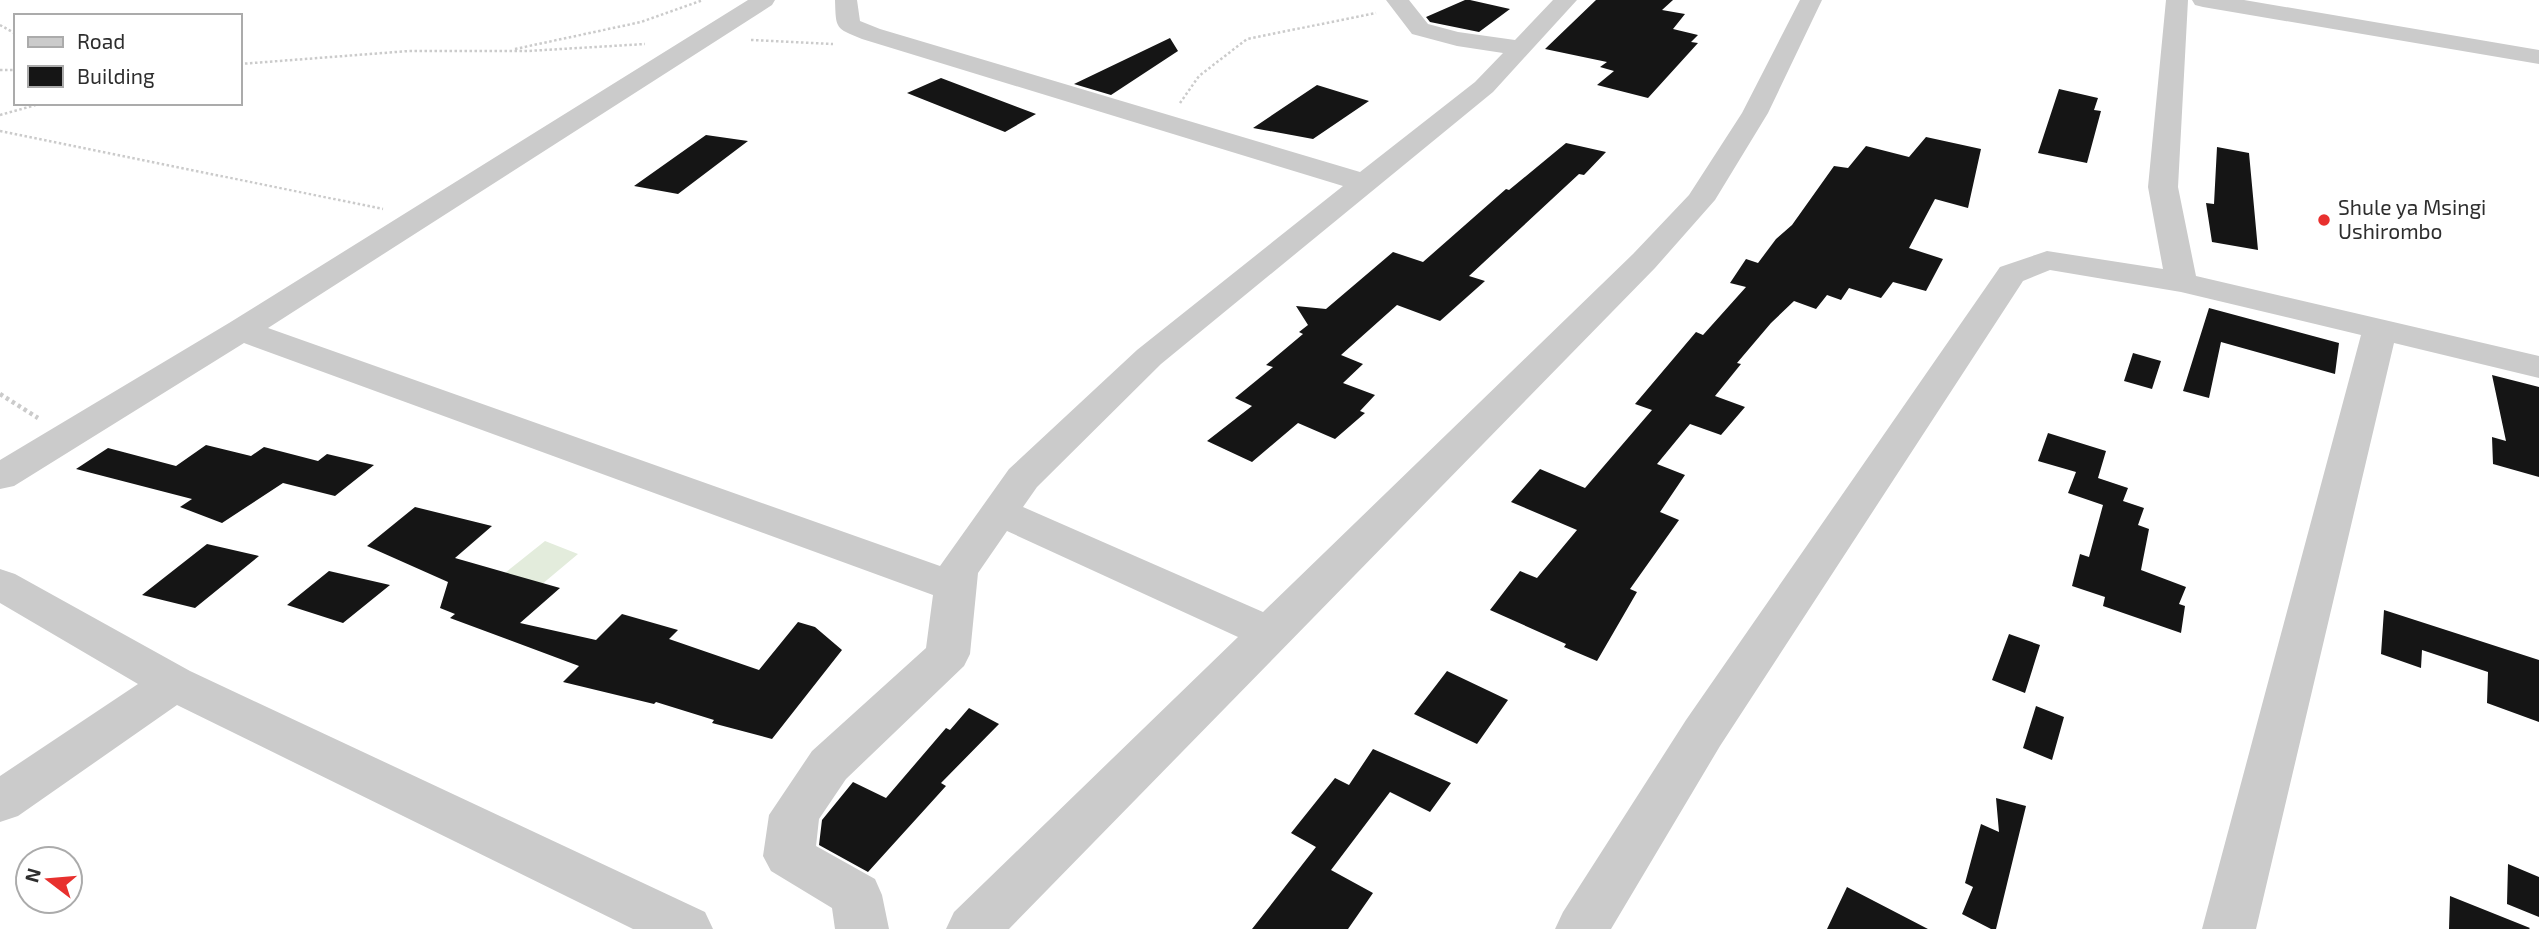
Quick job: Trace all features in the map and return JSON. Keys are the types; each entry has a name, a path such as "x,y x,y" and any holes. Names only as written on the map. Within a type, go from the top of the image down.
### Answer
{"street":[{"path":"0,477 241,330 764,0"},
{"path":"845,0 848,25 870,34 1365,183"},
{"path":"862,929 856,895 789,856 794,815 829,765 948,654 957,572 1023,478 1149,357 1484,87 1566,0"},
{"path":"973,929 1644,261 1700,200 1755,113 1811,0"},
{"path":"2177,0 2163,187 2181,282"},
{"path":"2203,0 2539,57"},
{"path":"1401,4 1420,29 1521,48"},
{"path":"1582,929 1703,733 2011,274 2047,260 2181,282 2539,367"},
{"path":"2229,929 2381,329"},
{"path":"241,330 955,587"},
{"path":"999,512 1269,633"},
{"path":"0,584 174,683 686,929"},
{"path":"0,802 174,683"}],"path":[{"path":"504,51 641,22 703,0"},
{"path":"1190,129 1179,104 1199,76 1247,39 1401,4"},
{"path":"242,64 409,51 504,51 699,41 772,39 834,44"},
{"path":"0,115 36,105"},
{"path":"0,131 421,216"},
{"path":"0,394 65,435"}],"green space":[{"path":"545,541 578,554 541,585 505,573"}],"building":[{"path":"1465,0 1510,9 1479,32 1430,22 1426,17"},
{"path":"1596,0 1673,0 1662,10 1685,14 1673,29 1698,35 1691,42 1698,43 1648,98 1597,85 1614,71 1600,67 1607,62 1545,49"},
{"path":"1170,38 1178,51 1111,95 1074,84"},
{"path":"941,78 1036,114 1005,132 907,93"},
{"path":"1317,85 1369,101 1313,139 1253,128"},
{"path":"2059,89 2098,98 2094,110 2101,111 2087,163 2038,153"},
{"path":"706,135 748,141 678,194 634,186"},
{"path":"1926,137 1981,149 1968,208 1935,199 1909,248 1943,259 1926,291 1893,282 1881,298 1849,288 1841,300 1827,295 1816,309 1794,301 1771,323 1737,363 1741,364 1715,396 1745,407 1721,435 1690,424 1657,464 1685,475 1660,512 1679,520 1630,589 1637,592 1597,661 1490,610 1520,571 1537,578 1577,530 1511,502 1540,469 1585,488 1652,410 1635,404 1696,332 1703,335 1746,287 1730,283 1746,259 1758,263 1776,239 1792,225 1834,166 1848,168 1866,146 1909,157"},
{"path":"1566,143 1606,152 1584,175 1579,174 1469,276 1485,281 1440,321 1397,305 1341,355 1363,364 1343,383 1375,395 1360,411 1365,413 1335,439 1298,423 1252,462 1207,441 1252,406 1235,398 1273,367 1266,365 1303,334 1299,332 1308,325 1296,306 1326,309 1393,252 1423,262 1506,189 1509,190"},
{"path":"2217,147 2249,153 2258,250 2212,242 2206,203 2214,204"},
{"path":"2209,308 2339,343 2335,374 2221,342 2209,398 2183,391"},
{"path":"2133,353 2161,361 2152,389 2124,381"},
{"path":"2492,375 2539,387 2539,477 2493,464 2492,437 2506,441"},
{"path":"2048,433 2106,451 2098,478 2128,488 2123,501 2144,508 2138,525 2149,529 2141,570 2186,587 2179,604 2185,606 2181,633 2103,606 2105,597 2072,586 2080,554 2089,557 2103,505 2068,493 2076,472 2038,461"},
{"path":"206,445 251,456 264,447 318,461 327,454 374,465 335,496 283,483 222,523 180,507 192,499 76,469 108,448 176,466"},
{"path":"415,507 492,526 455,558 560,588 520,623 596,640 622,614 678,630 669,639 759,670 798,622 815,627 842,650 772,739 712,723 714,720 656,702 654,704 563,682 579,666 450,618 455,614 440,608 448,582 367,546"},
{"path":"207,544 259,556 195,608 142,595"},
{"path":"329,571 390,585 343,623 287,605"},
{"path":"2384,610 2539,660 2539,722 2487,703 2488,672 2422,650 2421,668 2381,654"},
{"path":"2009,634 2040,645 2025,693 1992,680"},
{"path":"1447,671 1508,700 1477,744 1414,714"},
{"path":"2036,706 2064,717 2052,760 2023,748"},
{"path":"969,708 999,724 941,783 946,786 868,872 819,845 822,820 853,782 886,798 946,728 950,730"},
{"path":"1373,749 1451,783 1430,812 1390,792 1331,870 1373,893 1348,929 1252,929 1316,847 1291,833 1335,778 1349,785"},
{"path":"1996,798 2026,806 1996,929 1991,929 1962,914 1973,887 1965,883 1981,824 1999,832"},
{"path":"2508,864 2539,877 2539,917 2507,904"},
{"path":"1847,887 1928,929 1827,929"},
{"path":"2450,896 2530,928 2449,929"}],"place":[{"name":"Shule ya Msingi Ushirombo","path":"2324,220"}]}
